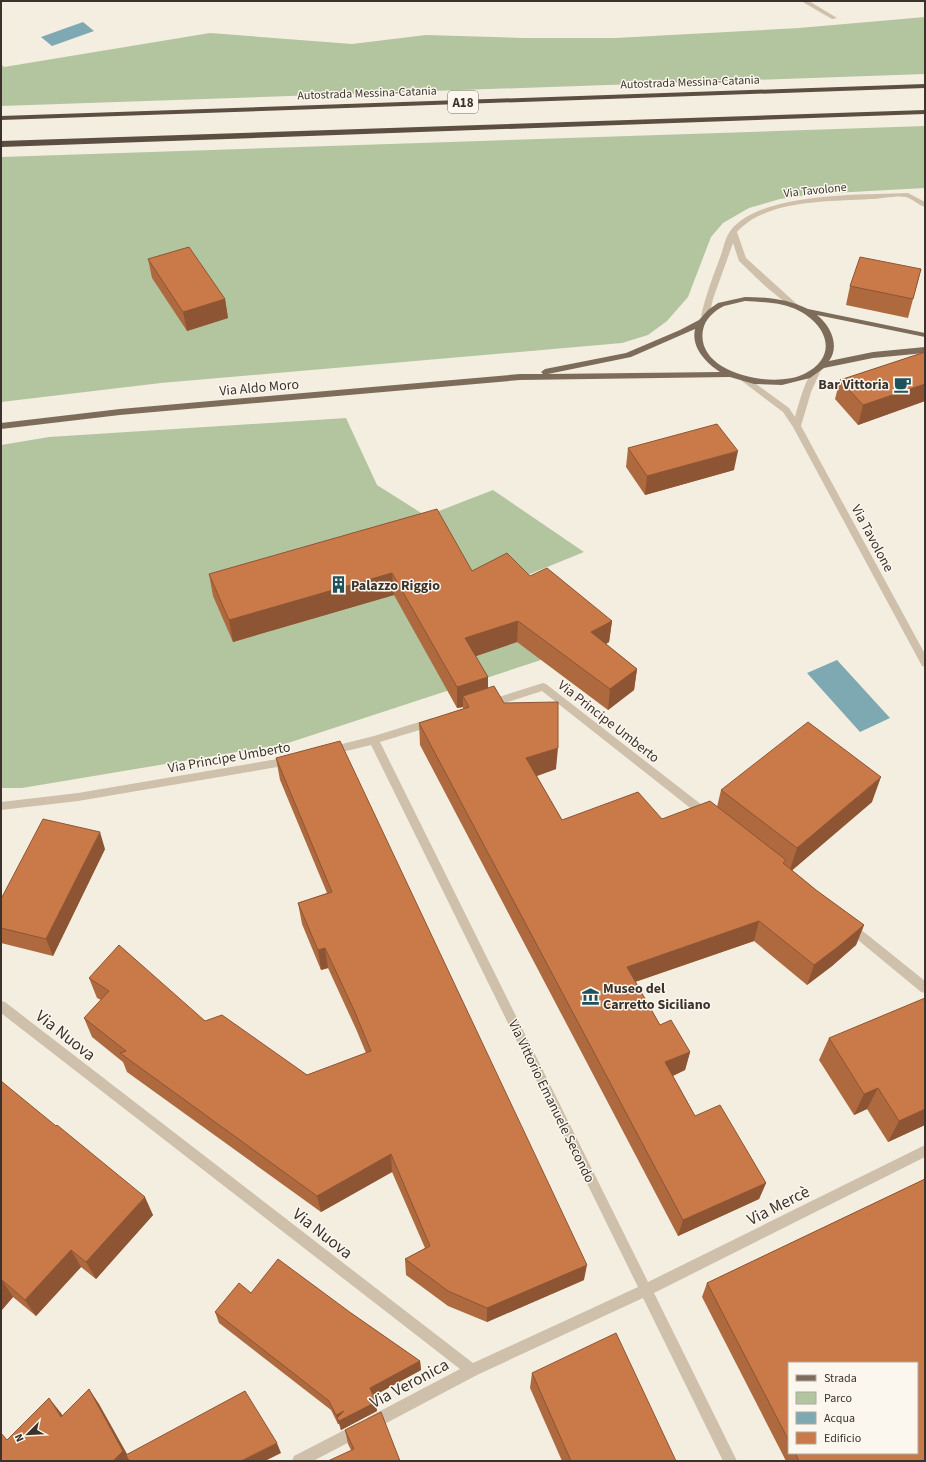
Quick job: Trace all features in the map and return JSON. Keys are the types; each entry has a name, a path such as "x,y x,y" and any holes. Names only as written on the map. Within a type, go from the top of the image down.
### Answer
{"highway":[{"name":"Autostrada Messina-Catania","path":"1,118 925,86"},
{"name":"A18","path":"1,144 925,112"}],"main road":[{"path":"520,377 628,355 683,332 722,304 745,299 770,299 837,318 925,335"},
{"path":"805,310 821,322 830,336 831,351 821,368"},
{"path":"703,319 697,336 701,350 713,363 731,374 742,378 763,382 784,382 802,378 821,368 873,355 925,350"},
{"path":"520,377 731,374"},
{"name":"Via Aldo Moro","path":"1,426 120,412 520,377"}],"street":[{"path":"804,1 834,18"},
{"name":"Via Tavolone","path":"733,232 742,222 753,216 783,205 817,200 908,195 925,205"},
{"path":"733,232 742,259 768,284 795,306"},
{"path":"703,319 733,232"},
{"path":"797,426 807,392 821,368"},
{"name":"Via Tavolone","path":"742,378 786,410 797,426 925,663"},
{"name":"Via Principe Umberto","path":"477,708 543,687 712,820"},
{"path":"323,753 374,740 440,719"},
{"name":"Via Vittorio Emanuele Secondo","path":"374,740 730,1461"},
{"name":"Via Principe Umberto","path":"1,806 78,797 280,764 302,758"},
{"path":"844,923 907,972 925,988"},
{"name":"Via Nuova","path":"1,1006 472,1370"},
{"name":"Via Mercè","path":"646,1290 925,1151"},
{"path":"472,1370 646,1290"},
{"name":"Via Veronica","path":"299,1461 472,1370"}],"green space":[{"path":"925,17 925,74 1,106 1,64 4,67 210,33 352,44 426,35 523,38 615,38 799,28"},
{"path":"925,126 925,188 815,194 780,199 749,208 723,223 711,237 688,297 667,321 648,335 622,343 161,383 1,402 1,157"},
{"path":"346,418 377,485 426,516 493,490 584,552 486,592 541,660 285,744 22,788 1,788 1,445 49,437"}],"water":[{"path":"83,22 94,31 52,46 41,37"},
{"path":"837,660 890,718 860,732 807,673"}],"building":[{"path":"189,247 225,299 183,312 148,259"},
{"path":"860,257 921,269 913,299 850,286"},
{"path":"925,352 925,384 863,405 840,380"},
{"path":"717,424 738,451 647,476 628,448"},
{"path":"437,509 472,571 507,553 530,576 547,568 612,621 591,632 637,669 610,689 518,621 465,638 488,677 457,687 392,573 229,620 209,574"},
{"path":"494,686 504,703 558,702 558,748 526,758 562,820 638,792 662,819 710,801 786,860 783,863 816,890 864,925 814,965 759,921 627,967 660,1025 671,1020 690,1052 665,1062 695,1116 720,1105 766,1183 683,1220 419,723 469,707 463,696"},
{"path":"808,722 881,777 797,848 721,790"},
{"path":"340,741 587,1265 487,1308 448,1291 405,1259 430,1246 391,1154 317,1196 120,1053 126,1051 84,1018 109,991 89,978 119,945 205,1021 222,1015 307,1075 371,1051 325,948 318,950 298,903 332,892 276,758"},
{"path":"43,819 100,832 46,939 1,928 1,899"},
{"path":"925,998 925,1109 899,1121 878,1088 864,1094 829,1038"},
{"path":"1,1081 145,1197 86,1262 71,1250 25,1300 2,1280 1,1281"},
{"path":"925,1179 925,1461 799,1461 796,1454 918,1454 918,1362 788,1362 788,1439 707,1283"},
{"path":"278,1259 351,1313 420,1361 370,1388 376,1402 339,1421 337,1418 344,1411 336,1415 329,1401 215,1312 239,1283 251,1293"},
{"path":"616,1333 676,1461 571,1461 532,1373"},
{"path":"89,1389 123,1451 113,1461 1,1461 1,1433 7,1440 49,1398 61,1417"},
{"path":"245,1391 277,1443 241,1461 129,1461 126,1455"},
{"path":"381,1412 400,1461 328,1461 354,1449 345,1430"}],"place":[{"name":"Bar Vittoria","path":"902,384"},
{"name":"Palazzo Riggio","path":"338,585"},
{"name":"Museo del Carretto Siciliano","path":"590,996"}]}
